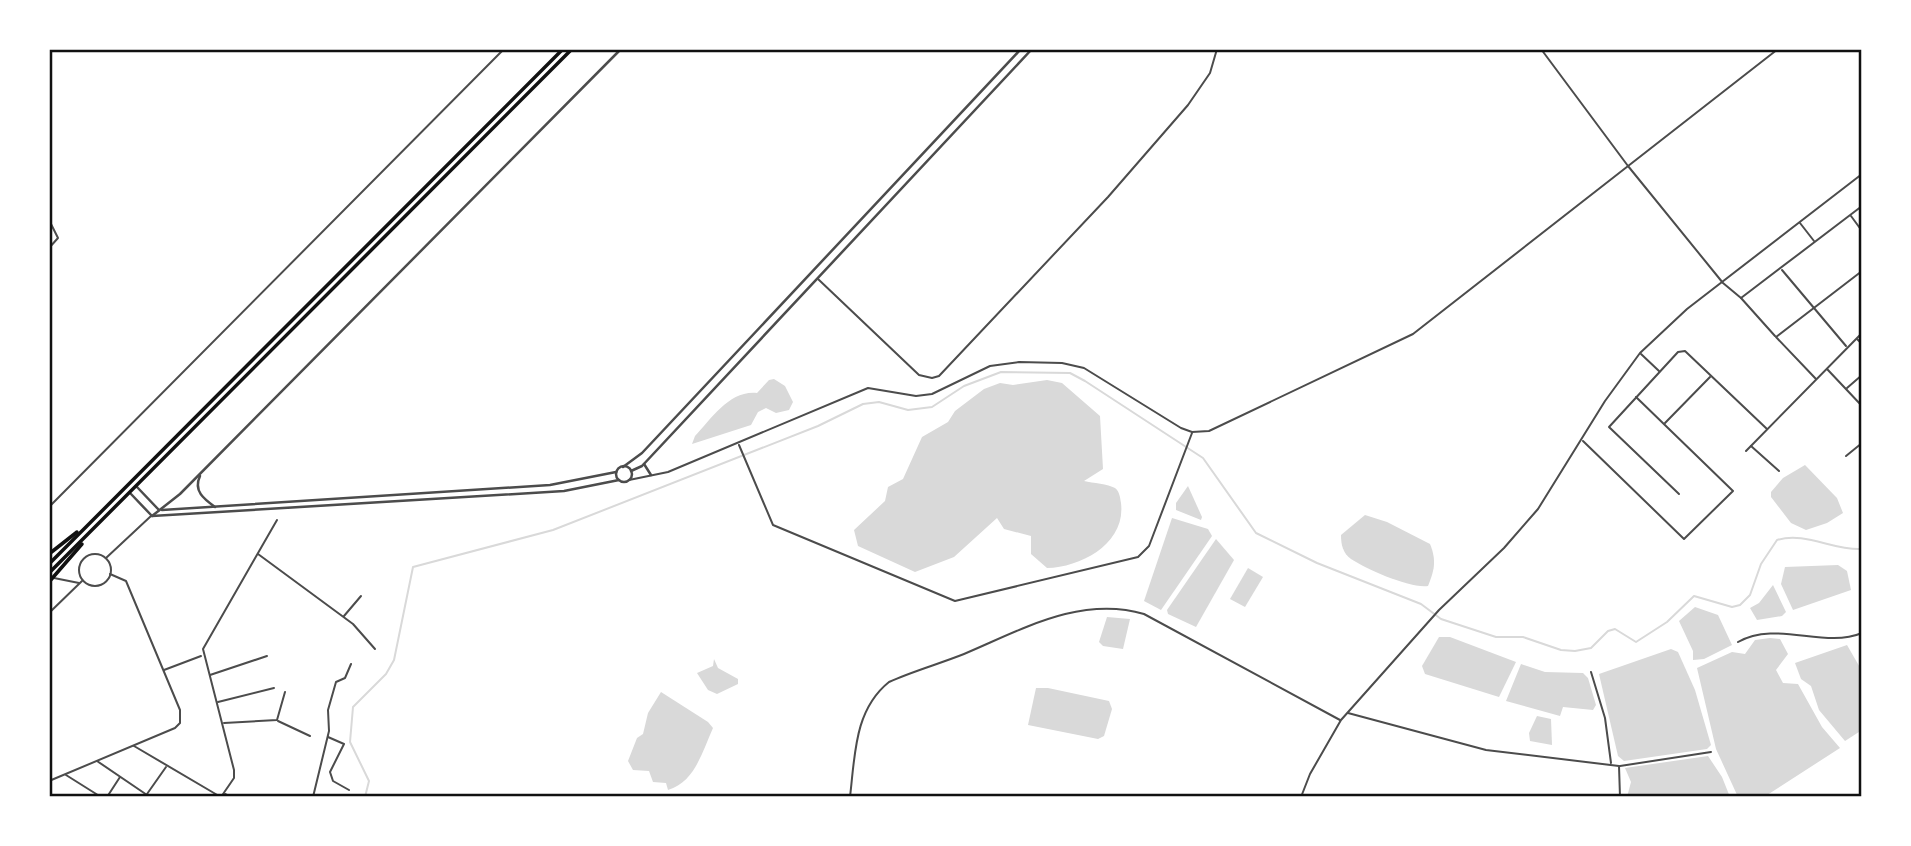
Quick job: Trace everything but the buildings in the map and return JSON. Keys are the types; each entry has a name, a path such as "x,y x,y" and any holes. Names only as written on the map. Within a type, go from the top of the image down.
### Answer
{"highway":[{"path":"49,564 563,49"},
{"path":"49,573 131,494 572,49"},
{"path":"49,554 69,536 79,531"},
{"path":"49,582 87,537"}],"street":[{"path":"49,507 504,49"},
{"path":"105,558 174,500 621,49"},
{"path":"137,487 159,510 576,482 617,472 635,460 1021,49"},
{"path":"629,480 631,471 644,464 1032,49"},
{"path":"811,273 919,375 932,378 939,376 1108,197 1188,104 1210,73 1217,49"},
{"path":"1541,49 1628,166 1723,283 1741,298 1816,379"},
{"path":"131,494 152,516 564,491 664,474 868,388 916,396 932,394 981,370 1019,362 1062,363 1084,368 1192,432 1209,431 1402,341 1778,49"},
{"path":"1301,797 1310,774 1340,720 1439,610 1527,522 1614,387 1640,354 1687,309 1862,174"},
{"path":"1741,298 1862,206"},
{"path":"1851,215 1862,231"},
{"path":"49,220 58,238 49,248"},
{"path":"1800,222 1815,243"},
{"path":"1782,269 1847,348"},
{"path":"1776,337 1862,271"},
{"path":"1746,451 1862,333"},
{"path":"1857,338 1862,344"},
{"path":"1679,494 1610,430 1611,423 1682,350 1767,429"},
{"path":"1640,354 1659,371"},
{"path":"1827,368 1862,406"},
{"path":"1846,389 1862,374"},
{"path":"1664,423 1711,376"},
{"path":"1582,440 1684,539 1733,491 1636,397"},
{"path":"738,444 769,520 775,527 955,601 1138,557 1149,546 1192,432"},
{"path":"1846,456 1862,443"},
{"path":"1751,446 1779,471"},
{"path":"644,464 651,475"},
{"path":"623,467 631,471"},
{"path":"203,470 198,489 204,499 215,507"},
{"path":"617,472 619,480"},
{"path":"443,491 443,499"},
{"path":"133,746 221,797 224,793 234,774 223,723 203,656 203,646 277,520"},
{"path":"257,553 344,617 375,649"},
{"path":"82,582 79,571 82,561 90,555 105,558"},
{"path":"49,781 175,728 180,723 180,710 126,581 110,574 105,558"},
{"path":"54,578 96,586 105,582 110,574"},
{"path":"49,613 82,582"},
{"path":"344,617 361,596"},
{"path":"850,797 856,748 867,705 889,682 1041,622 1091,608 1109,607 1144,614 1340,720"},
{"path":"1738,642 1760,632 1845,638 1862,634"},
{"path":"163,670 203,656"},
{"path":"209,675 267,656"},
{"path":"313,797 330,725 328,710 336,682 345,678 351,664"},
{"path":"1591,672 1605,718 1611,765"},
{"path":"217,703 274,688"},
{"path":"277,720 285,692"},
{"path":"1347,712 1486,750 1619,766 1711,751"},
{"path":"223,723 277,720 310,736"},
{"path":"327,737 344,744 330,772 333,781 349,790"},
{"path":"96,761 149,796 166,767"},
{"path":"1619,766 1620,797"},
{"path":"65,774 101,797"},
{"path":"107,797 120,777"},
{"path":"88,797 92,791"},
{"path":"224,793 231,797"}],"shaded area":[{"path":"774,379 785,386 793,402 789,410 776,413 766,408 758,412 751,425 692,444 695,436 722,407 738,396 757,393 769,380"},
{"path":"1047,380 1062,383 1100,416 1103,469 1084,481 1115,488 1119,493 1121,517 1109,541 1099,550 1074,563 1047,568 1031,554 1031,536 1004,529 997,518 954,557 915,572 858,546 854,530 885,501 888,487 903,479 922,437 948,422 955,411 984,389 1000,383 1013,385"},
{"path":"1805,465 1837,498 1843,513 1827,523 1806,530 1791,523 1771,497 1771,492 1783,478"},
{"path":"1188,486 1201,520 1176,510 1176,503"},
{"path":"1365,515 1387,522 1430,544 1434,566 1428,586 1389,577 1348,557 1341,542 1341,535"},
{"path":"1172,518 1208,529 1212,536 1161,610 1144,601"},
{"path":"1216,539 1234,560 1196,627 1168,614 1167,610"},
{"path":"1838,565 1847,571 1851,590 1793,610 1781,584 1785,567"},
{"path":"1248,568 1263,577 1245,607 1230,599"},
{"path":"1773,585 1786,612 1782,616 1757,620 1750,608 1759,603"},
{"path":"1695,607 1718,615 1732,645 1704,659 1693,660 1693,651 1679,621"},
{"path":"1107,617 1130,619 1123,649 1103,646 1099,642"},
{"path":"1439,637 1450,637 1516,662 1499,697 1425,674 1422,666"},
{"path":"1780,639 1788,654 1776,670 1783,683 1798,684 1822,727 1840,748 1764,797 1738,797 1716,749 1697,668 1732,652 1745,654 1755,640"},
{"path":"1847,645 1862,671 1862,730 1845,741 1819,710 1811,686 1801,679 1795,663"},
{"path":"1671,649 1678,652 1695,690 1711,745 1707,749 1624,761 1618,756 1599,674"},
{"path":"714,659 718,668 738,679 738,684 717,694 708,690 697,673 713,666"},
{"path":"1521,664 1545,672 1583,673 1588,678 1596,705 1593,710 1563,707 1560,716 1506,701"},
{"path":"1036,688 1048,688 1109,701 1112,709 1104,736 1098,739 1028,725"},
{"path":"661,692 713,728 691,773 677,786 668,790 666,783 653,782 649,771 633,770 628,761 637,738 643,734 648,713"},
{"path":"1537,716 1551,719 1552,745 1530,741 1529,733"},
{"path":"1708,756 1722,777 1730,797 1627,797 1631,782 1625,768"}],"waterway":[{"path":"365,797 369,781 350,742 353,707 386,674 394,660 413,567 553,530 818,426 863,404 879,402 908,410 932,407 964,386 1001,372 1070,373 1085,381 1203,458 1256,533 1317,563 1421,604 1441,619 1496,637 1523,637 1561,650 1575,651 1591,648 1608,631 1615,629 1636,642 1667,622 1694,596 1732,607 1740,605 1750,595 1761,564 1777,540 1809,539 1862,549"}]}
